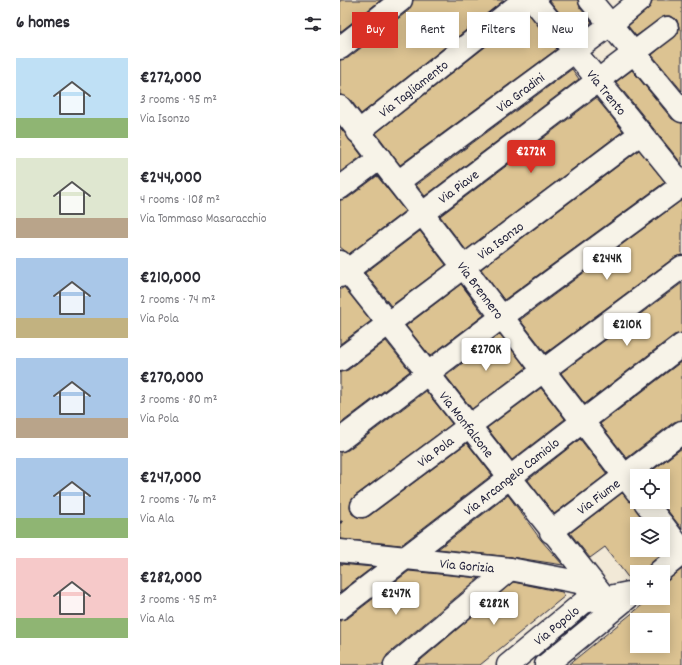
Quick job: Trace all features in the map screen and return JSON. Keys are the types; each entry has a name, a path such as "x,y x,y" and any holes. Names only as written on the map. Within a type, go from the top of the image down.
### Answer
{"street":[{"path":"340,48 401,0"},
{"name":"Via Tagliamento","path":"358,132 524,0"},
{"name":"Via Trento","path":"533,0 682,184"},
{"path":"590,0 682,111"},
{"name":"Via Gradini","path":"398,182 610,25 640,0"},
{"name":"Via Piave","path":"342,270 422,213 667,28"},
{"name":"Via Brennero","path":"340,107 630,483"},
{"name":"Via Isonzo","path":"340,360 641,133"},
{"path":"340,188 380,158"},
{"path":"340,440 502,317 682,184"},
{"name":"Via Pola","path":"362,506 682,267"},
{"name":"Via Monfalcone","path":"342,270 388,324 551,532 604,597"},
{"name":"Via Arcangelo Camiolo","path":"340,608 405,559 508,477 682,345"},
{"name":"Via Fiume","path":"646,469 682,432"},
{"name":"Via Fiume","path":"551,532 630,485"},
{"path":"667,565 682,552 670,536"},
{"name":"Via Gorizia","path":"340,551 510,569 604,597"},
{"path":"395,665 510,569"},
{"name":"Via Popolo","path":"508,665 584,602 630,592"},
{"name":"Via Popolo","path":"546,665 604,597"}],"building":[{"path":"340,0 381,0 366,12 352,12 352,23 340,32"},
{"path":"413,0 504,0 489,12 467,12 467,29 459,36 459,12 406,12 409,10"},
{"path":"549,0 578,0 580,8 583,12 559,12"},
{"path":"652,0 682,0 682,91 652,55 678,33 679,27 677,20 671,16 665,16 636,36 628,26 648,9"},
{"path":"406,12 406,48 444,48 361,114 350,99 340,95 340,60 348,58 361,48 398,48 398,19"},
{"path":"530,15 538,25 538,48 557,49 400,165 376,133 484,48 530,48"},
{"path":"588,17 592,22 588,25"},
{"path":"572,69 579,79 425,196 416,185"},
{"path":"632,70 672,119 682,123 682,164 616,82"},
{"path":"596,98 623,131 466,250 440,216"},
{"path":"340,127 362,156 340,172"},
{"path":"639,150 665,182 504,300 481,269"},
{"path":"377,176 405,211 349,254 340,247 340,200 348,198"},
{"path":"682,200 682,255 675,257 546,353 520,320"},
{"path":"420,231 446,265 391,306 365,273"},
{"path":"682,283 682,333 674,335 585,404 561,373"},
{"path":"461,284 484,315 430,356 406,326"},
{"path":"344,287 371,321 340,344 340,290"},
{"path":"500,334 526,368 472,409 446,376"},
{"path":"386,341 410,371 340,424 340,372 348,370"},
{"path":"682,361 682,420 674,422 627,458 600,424"},
{"path":"541,388 565,419 512,460 487,428"},
{"path":"426,391 452,424 355,496 351,501 350,507 352,514 363,518 369,516 467,443 492,475 401,545 340,539 340,452 348,450"},
{"path":"580,439 607,474 554,514 528,480"},
{"path":"682,448 682,529 666,509 670,509 670,469 654,469"},
{"path":"622,493 630,501 630,509 636,509 641,517 630,517 630,557 658,557 650,565 630,565 630,580 605,547 590,558 570,533"},
{"path":"508,495 541,540 563,565 511,557 438,549"},
{"path":"340,564 373,567 340,592"},
{"path":"682,569 682,665 568,665 630,615 630,653 670,653 670,613 632,613 642,605 670,605 670,578"},
{"path":"409,571 479,578 387,655 383,665 340,665 340,620 348,618"},
{"path":"513,582 562,592 565,596 480,665 415,665"}]}
